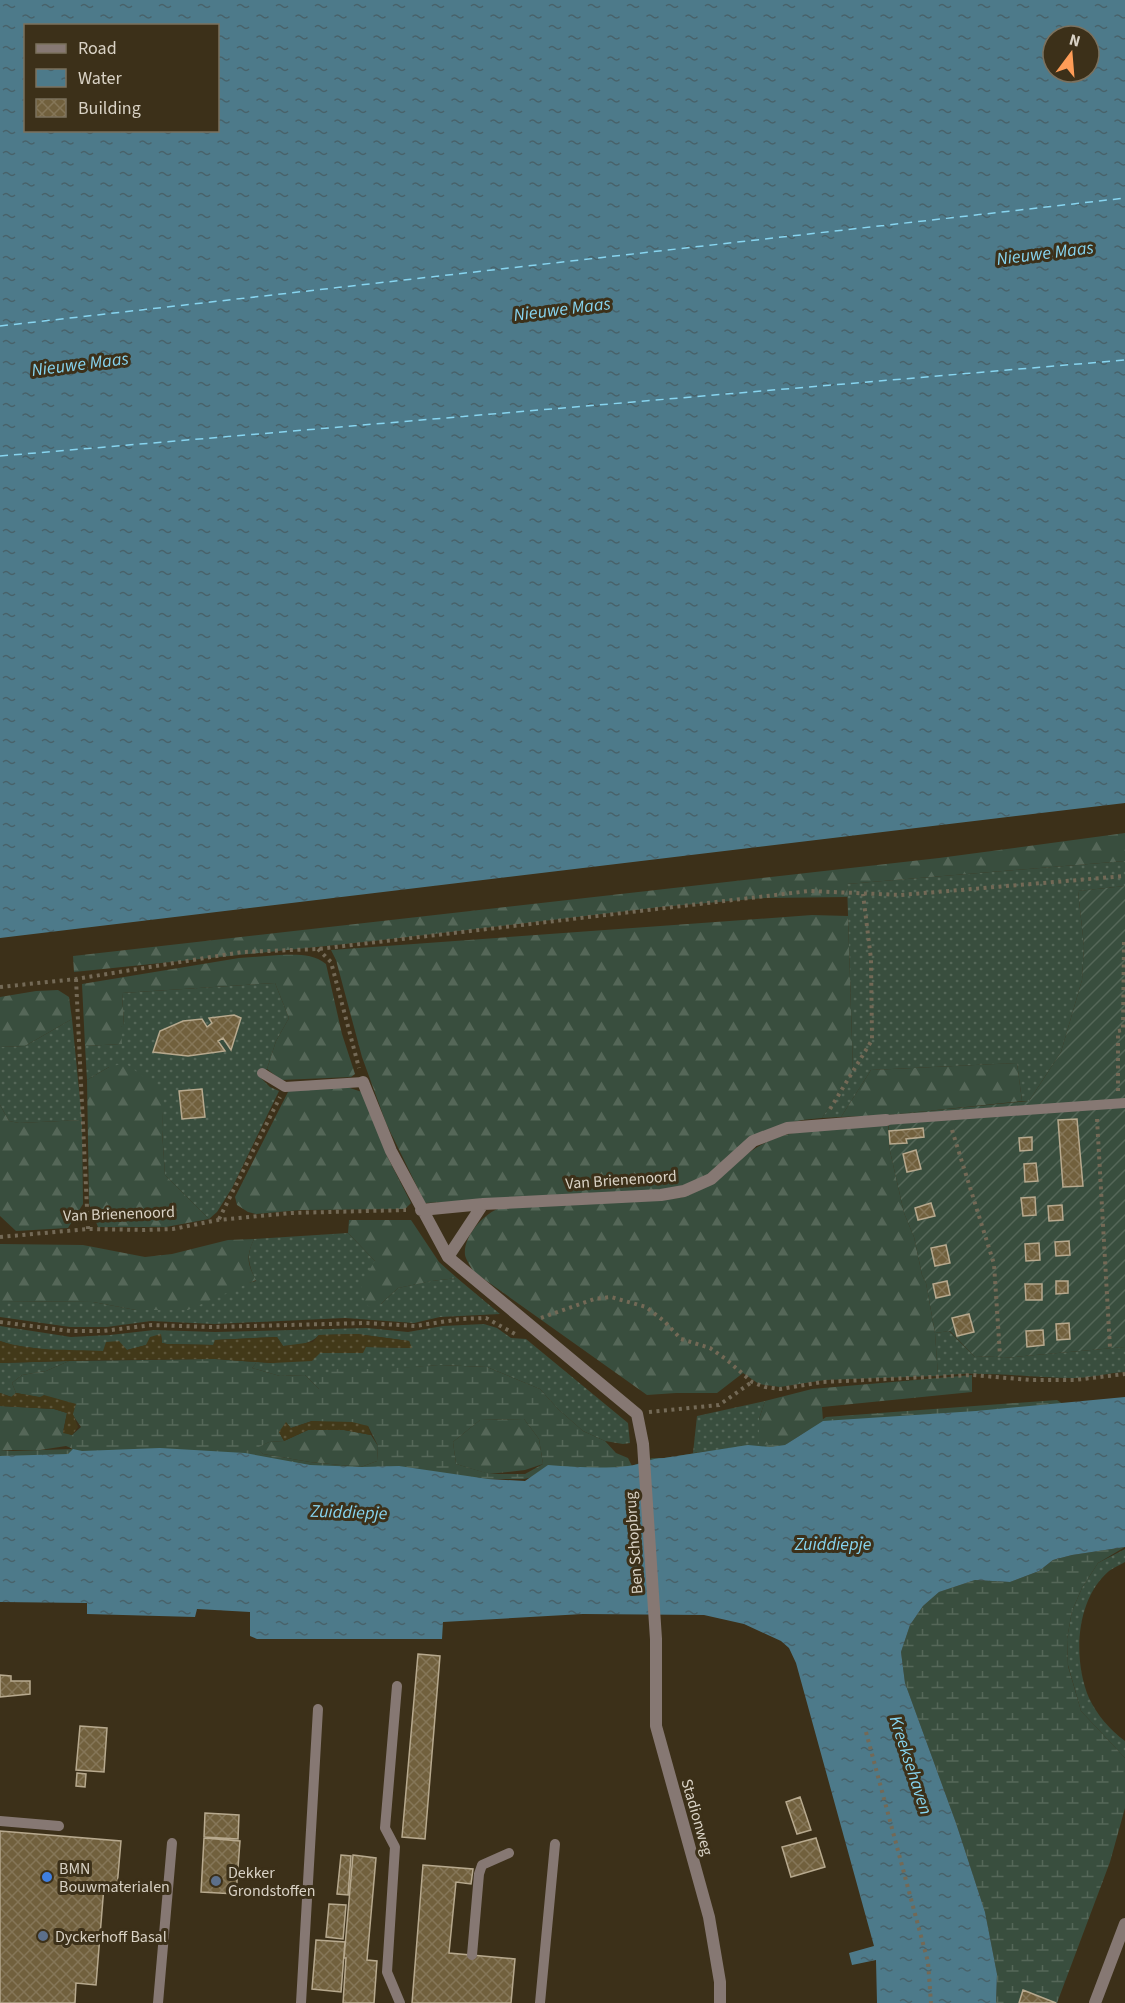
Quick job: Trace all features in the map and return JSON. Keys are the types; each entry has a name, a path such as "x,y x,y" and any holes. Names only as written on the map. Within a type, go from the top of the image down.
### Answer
{"street":[{"path":"363,1082 390,1151 448,1257 637,1413"},
{"name":"Van Brienenoord","path":"421,1210 483,1204 661,1195 684,1191 711,1179 753,1141 787,1128 886,1120"},
{"path":"448,1257 483,1204"},
{"name":"Ben Schopbrug","path":"637,1413 643,1444 656,1639"},
{"name":"Stadionweg","path":"656,1639 656,1726 709,1917 720,1982 720,2003"},
{"path":"1095,2003 1125,1924"}],"lane":[{"path":"262,1073 285,1087 363,1082"},
{"path":"886,1120 1121,1104"},
{"path":"397,1686 385,1828 395,1847 387,1972 400,2003"},
{"path":"301,2003 318,1709"},
{"path":"0,1821 59,1826"},
{"path":"158,2003 172,1844"},
{"path":"540,2003 555,1844"},
{"path":"472,1955 479,1874 482,1865 509,1853"}],"path":[{"path":"0,987 76,980 242,952 318,949 809,891 901,896 1125,876"},
{"path":"821,1124 872,1040 871,960 863,894"},
{"path":"1121,1104 1118,1031 1123,1030 1124,938"},
{"path":"318,949 331,962 363,1082"},
{"path":"76,980 88,1228"},
{"path":"218,1220 285,1087"},
{"path":"1097,1106 1110,1348"},
{"path":"947,1115 994,1264 1000,1356"},
{"name":"Van Brienenoord","path":"0,1237 88,1228 164,1229 218,1220 291,1213 421,1210"},
{"path":"0,1322 70,1331 104,1331 152,1325 212,1327 366,1323 415,1326 461,1319 486,1318 517,1334 542,1317 594,1299 611,1297 646,1308 664,1321 681,1339 710,1348 752,1382 765,1387 780,1389 822,1382 972,1375 1031,1380 1074,1380 1125,1374"},
{"path":"637,1413 719,1405 752,1382"},
{"path":"866,1732 928,1962 931,2003"}],"green space":[{"path":"1125,833 1125,861 847,884 848,897 765,898 661,907 374,941 74,972 73,956 939,858"},
{"path":"1125,861 1125,886 1078,891 1084,946 1082,980 1061,1052 1029,1101 1022,1101 1017,1063 871,1070 841,1117 822,1118 853,1070 847,884"},
{"path":"1125,886 1125,1347 1003,1358 975,1357 950,1331 935,1333 926,1283 922,1275 914,1237 904,1213 890,1151 888,1115 1029,1101 1061,1052 1082,980 1084,946 1078,891"},
{"path":"812,915 848,916 853,1071 822,1118 781,1125 703,1178 665,1190 425,1203 386,1123 362,1057 336,960 331,950"},
{"path":"279,955 309,956 326,964 342,1034 355,1074 351,1077 281,1080 267,1069 276,1041 289,1018 275,983 122,993 124,1026 121,1027 122,1044 85,1046 82,984 239,958"},
{"path":"275,983 289,1018 276,1041 267,1069 258,1075 270,1087 279,1091 232,1188 217,1212 209,1219 165,1175 162,1130 163,1092 109,1067 87,1080 85,1046 121,1044 121,1027 124,1025 122,993"},
{"path":"58,990 69,997 72,1019 25,1046 0,1047 0,997"},
{"path":"72,1019 82,1120 19,1123 9,1121 0,1105 0,1047 25,1046"},
{"path":"125,1063 164,1092 162,1130 165,1175 209,1219 166,1227 98,1227 89,1204 87,1080 109,1067"},
{"path":"1017,1063 1022,1101 888,1115 841,1117 871,1070"},
{"path":"344,1086 362,1092 387,1156 411,1203 405,1209 300,1210 256,1214 237,1205 235,1197 289,1090"},
{"path":"0,1105 9,1121 19,1123 82,1120 83,1204 68,1228 16,1231 0,1216"},
{"path":"888,1123 890,1151 904,1213 914,1237 922,1275 926,1283 935,1333 938,1376 825,1380 780,1387 759,1384 743,1373 717,1393 647,1395 474,1272 465,1255 470,1234 485,1217 497,1209 680,1198 714,1181 750,1152 775,1138 806,1130"},
{"path":"349,1220 411,1220 439,1262 457,1278 398,1288 381,1304 369,1307 361,1289 364,1278 375,1261 348,1233"},
{"path":"348,1233 375,1261 381,1304 398,1288 457,1278 500,1314 440,1317 414,1323 345,1318 214,1324 151,1321 107,1327 70,1327 0,1317 0,1301 93,1302 136,1310 256,1281 249,1260 254,1239"},
{"path":"254,1239 249,1260 256,1280 188,1310 136,1310 93,1302 0,1301 0,1244 83,1245 145,1257 172,1254 228,1240"},
{"path":"484,1324 497,1328 511,1338 526,1339 628,1423 630,1443 605,1441 583,1431 540,1389 487,1367 439,1365 378,1370 338,1369 320,1390 305,1375 280,1376 252,1368 257,1362 272,1363 320,1353 362,1353 365,1347 411,1348 409,1341 357,1334 319,1335 307,1343 283,1346 277,1337 215,1340 214,1345 167,1344 162,1343 161,1335 146,1345 127,1350 121,1345 103,1351 56,1351 12,1345 0,1341 0,1326 71,1337 154,1330 215,1332 367,1328 408,1332 443,1326"},
{"path":"949,1331 975,1357 1003,1358 1125,1347 1125,1372 1074,1378 989,1374 938,1376 935,1333"},
{"path":"215,1359 257,1362 252,1368 280,1376 305,1375 319,1389 319,1375 338,1369 439,1365 487,1367 540,1389 583,1431 605,1441 616,1453 628,1458 632,1466 652,1458 748,1445 789,1444 826,1417 1057,1400 1066,1406 639,1474 541,1475 524,1479 378,1479 0,1463 0,1450 72,1449 72,1435 81,1427 72,1414 75,1404 16,1393 12,1383 22,1375 46,1371 69,1361","holes":["524,1419 539,1439 543,1464 525,1474 490,1474 456,1464 453,1442 480,1420","312,1421 368,1426 378,1446 377,1461 361,1467 310,1462 263,1454 257,1448 269,1442 284,1441 279,1432"]},
{"path":"69,1361 46,1371 22,1375 12,1383 16,1393 12,1397 0,1393 0,1363"},
{"path":"972,1375 972,1392 822,1407 823,1421 785,1445 759,1445 759,1419 765,1401 812,1389"},
{"path":"765,1401 759,1419 759,1445 693,1453 697,1416"},
{"path":"0,1406 54,1409 67,1413 63,1432 72,1435 73,1449 66,1446 40,1450 0,1450"},
{"path":"524,1419 539,1439 543,1464 525,1470 489,1474 456,1464 453,1442 480,1420"},
{"path":"308,1430 344,1430 371,1435 378,1446 377,1461 361,1467 310,1462 263,1454 256,1448 269,1442 284,1441"},
{"path":"1125,1547 1098,1563 1082,1588 1072,1611 1067,1639 1068,1666 1081,1711 1125,1758 1125,1808 1110,1862 1057,2003 996,2003 997,1974 985,1912 956,1823 905,1683 901,1652 910,1625 923,1606 939,1592 975,1580 1010,1582 1039,1571 1053,1560"},
{"path":"1125,1549 1125,1562 1109,1571 1089,1598 1080,1631 1079,1649 1084,1683 1089,1698 1104,1722 1125,1741 1125,1758 1081,1711 1068,1665 1067,1639 1072,1611 1082,1588 1098,1563"}],"sand":[{"path":"161,1334 162,1343 167,1344 213,1345 215,1340 277,1337 283,1346 313,1342 319,1335 357,1334 409,1341 412,1348 366,1347 363,1353 320,1353 312,1361 272,1363 215,1359 0,1363 0,1341 38,1348 103,1351 106,1342 119,1341 127,1350 146,1345 150,1337"},
{"path":"0,1393 11,1397 16,1393 40,1397 44,1395 76,1404 73,1414 78,1427 72,1435 63,1433 67,1413 54,1409 0,1406"},
{"path":"312,1421 352,1422 368,1426 371,1435 344,1430 308,1430 284,1441 279,1432 286,1422 291,1428"}],"water":[{"name":"Nieuwe Maas","path":"0,0 1125,0 1125,803 0,938"},
{"name":"Zuiddiepje","path":"1125,1397 1125,1547 1053,1560 1039,1571 1010,1582 975,1580 939,1592 923,1606 910,1625 901,1652 905,1683 956,1823 985,1912 997,1974 996,2003 877,2003 876,1960 852,1965 849,1953 874,1946 796,1663 789,1648 781,1641 744,1624 704,1615 583,1614 443,1622 442,1639 257,1639 250,1636 250,1612 197,1609 195,1617 87,1614 87,1603 0,1602 0,1456 68,1454 73,1449 82,1451 160,1448 245,1453 310,1465 399,1466 488,1479 525,1481 548,1465 618,1467 659,1458 748,1445 770,1447 785,1445 823,1421 976,1411"}],"building":[{"path":"234,1015 241,1018 231,1050 223,1038 218,1041 225,1051 188,1056 153,1052 160,1031 183,1021 202,1019 207,1027 212,1023 209,1018"},
{"path":"202,1089 205,1117 182,1119 179,1091"},
{"path":"1077,1119 1083,1186 1063,1187 1058,1120"},
{"path":"923,1128 924,1137 906,1139 907,1143 890,1144 889,1131"},
{"path":"1032,1137 1032,1150 1020,1151 1019,1138"},
{"path":"916,1150 921,1169 907,1172 903,1154"},
{"path":"1036,1163 1038,1181 1025,1182 1024,1164"},
{"path":"1035,1197 1036,1215 1023,1216 1021,1198"},
{"path":"931,1203 935,1216 918,1220 915,1208"},
{"path":"1062,1205 1063,1220 1049,1221 1048,1206"},
{"path":"1069,1241 1070,1255 1056,1256 1055,1242"},
{"path":"1039,1243 1040,1260 1026,1261 1025,1244"},
{"path":"946,1245 950,1263 935,1266 931,1248"},
{"path":"947,1281 950,1295 936,1298 933,1284"},
{"path":"1056,1281 1068,1281 1068,1293 1056,1294"},
{"path":"1025,1284 1042,1284 1042,1300 1026,1300"},
{"path":"969,1314 974,1332 957,1336 952,1318"},
{"path":"1069,1323 1070,1339 1057,1340 1056,1324"},
{"path":"1043,1330 1044,1345 1027,1347 1026,1331"},
{"path":"418,1654 440,1656 425,1839 402,1837"},
{"path":"0,1675 11,1676 11,1681 30,1681 30,1694 0,1697"},
{"path":"80,1726 107,1728 104,1772 76,1770"},
{"path":"77,1773 86,1774 85,1787 76,1786"},
{"path":"800,1797 811,1830 797,1834 786,1802"},
{"path":"205,1813 239,1815 238,1839 204,1837"},
{"path":"0,1831 121,1841 117,1887 104,1886 96,1985 76,1983 75,2003 0,2003"},
{"path":"204,1838 240,1841 236,1894 201,1892"},
{"path":"816,1838 825,1867 791,1877 782,1847"},
{"path":"341,1855 351,1856 348,1895 337,1894"},
{"path":"353,1855 376,1858 367,1960 377,1961 374,2003 343,2003 346,1958 344,1958"},
{"path":"423,1865 473,1869 471,1884 456,1882 449,1953 515,1959 511,2003 412,2003"},
{"path":"329,1904 346,1905 343,1939 326,1937"},
{"path":"316,1940 345,1942 341,1992 312,1989"},
{"path":"1023,1990 1056,2003 1019,2003"}],"ferry route":[{"path":"0,326 1125,198"},
{"path":"0,456 1125,360"}],"place":[{"name":"BMN Bouwmaterialen","path":"47,1877"},
{"name":"Dekker Grondstoffen","path":"216,1881"},
{"name":"Dyckerhoff Basal","path":"43,1936"}],"water label":[{"name":"Kreeksehaven","path":"911,1765"}]}
